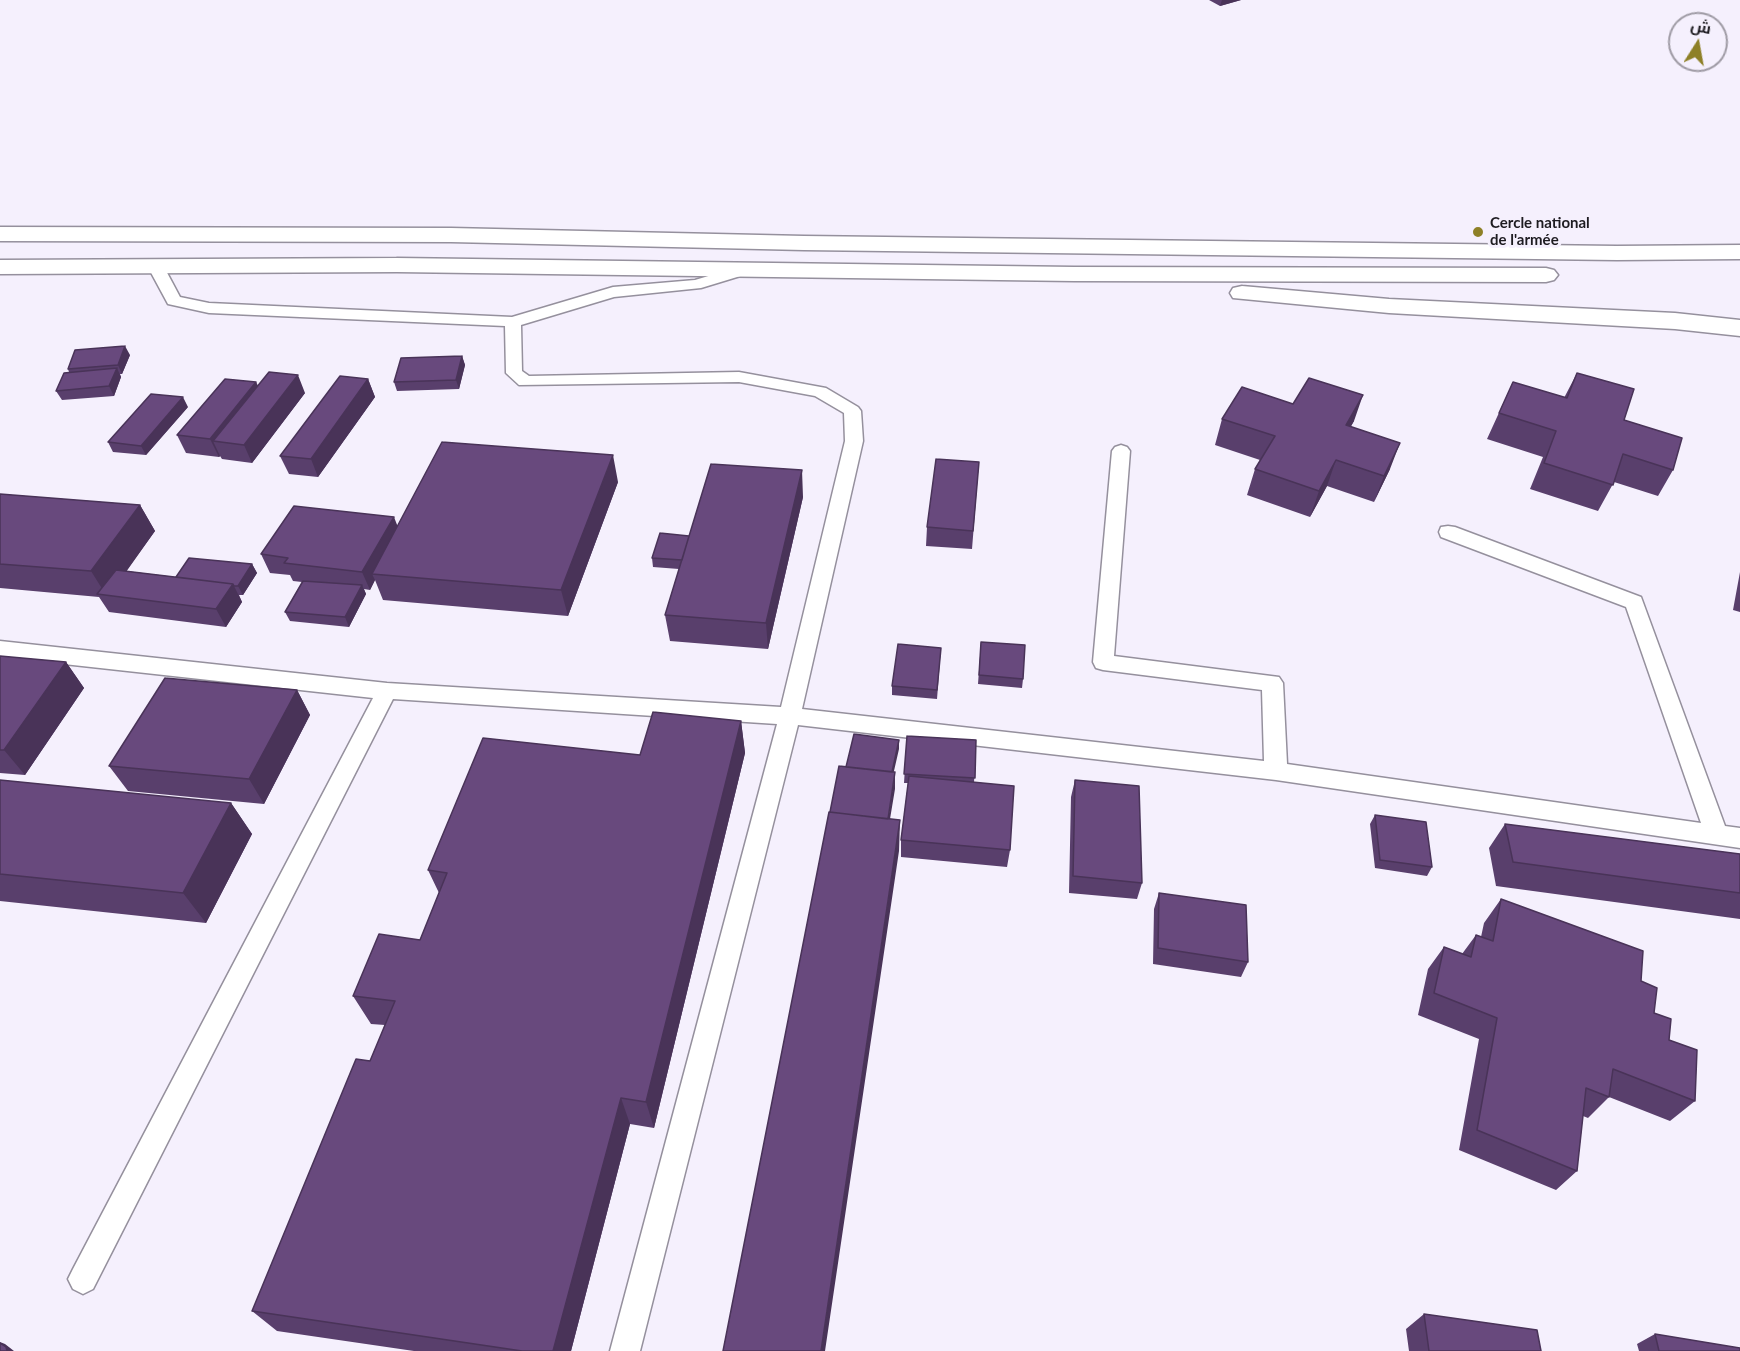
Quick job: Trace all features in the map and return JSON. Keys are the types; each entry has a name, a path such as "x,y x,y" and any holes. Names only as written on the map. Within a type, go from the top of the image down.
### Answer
{"highway":[{"path":"0,234 451,234 804,243 1617,253 1740,252"},
{"path":"0,267 397,265 1074,274 1740,274"},
{"path":"1074,274 1368,305 1675,321 1740,328"}],"lane":[{"path":"156,267 174,301 209,308 513,322 613,292 696,285 742,271"},
{"path":"513,322 513,373 525,381 739,377 820,392 852,411 854,441 790,716 625,1351"},
{"path":"1121,452 1103,662 1272,683 1276,771"},
{"path":"1448,532 1634,602 1717,835"},
{"path":"0,649 387,691 790,716 1276,771 1740,838"},
{"path":"83,1279 387,691"}],"building":[{"path":"125,346 118,365 68,369 75,350"},
{"path":"462,356 456,380 394,382 401,358"},
{"path":"117,368 109,386 56,391 64,373"},
{"path":"269,372 298,375 244,445 213,441"},
{"path":"1577,373 1634,389 1624,420 1682,438 1673,470 1623,454 1613,485 1544,463 1556,431 1499,413 1513,382 1567,398"},
{"path":"340,376 368,379 311,459 280,456"},
{"path":"1309,378 1363,395 1346,425 1400,443 1384,476 1336,460 1319,491 1255,469 1275,436 1222,419 1242,387 1293,404"},
{"path":"225,379 256,382 210,439 177,435"},
{"path":"151,394 183,397 141,446 108,442"},
{"path":"442,442 613,455 561,590 372,574"},
{"path":"936,459 979,462 973,531 927,527"},
{"path":"711,464 802,470 766,623 665,615"},
{"path":"0,494 140,505 91,571 0,564"},
{"path":"294,506 394,517 362,572 284,563 288,558 261,554"},
{"path":"660,533 689,536 682,560 652,558"},
{"path":"189,558 252,564 238,586 234,586 233,584 176,577"},
{"path":"116,570 233,584 216,609 97,594"},
{"path":"303,581 362,585 345,617 285,612"},
{"path":"981,642 1025,645 1023,679 979,675"},
{"path":"898,644 941,648 937,690 892,686"},
{"path":"0,656 66,662 4,750 0,750"},
{"path":"165,678 297,690 249,779 109,766"},
{"path":"653,712 741,721 646,1102 621,1098 553,1351 522,1351 252,1311 356,1059 370,1061 395,1001 353,996 379,934 420,940 447,873 428,870 483,738 640,755"},
{"path":"854,734 899,740 892,772 846,767"},
{"path":"907,736 976,740 975,778 904,774"},
{"path":"839,766 895,772 888,819 830,812"},
{"path":"909,776 1014,786 1010,850 901,840"},
{"path":"0,780 231,803 183,893 0,874"},
{"path":"1075,780 1139,786 1142,883 1073,876"},
{"path":"829,812 900,820 821,1351 723,1351"},
{"path":"1375,815 1426,822 1432,867 1380,860"},
{"path":"1505,824 1740,854 1740,893 1513,862"},
{"path":"1159,893 1246,905 1248,962 1158,948"},
{"path":"1501,899 1643,951 1641,981 1657,988 1654,1013 1671,1019 1669,1040 1697,1050 1695,1101 1613,1069 1609,1097 1586,1088 1577,1171 1477,1130 1497,1018 1434,993 1444,947 1471,957 1476,935 1493,941"},
{"path":"1424,1314 1537,1330 1541,1351 1429,1351"},
{"path":"1655,1334 1740,1348 1740,1351 1659,1351"},
{"path":"0,1343 6,1347 7,1351 0,1351"}],"place":[{"name":"Cercle national de l'armée","path":"1478,232"}]}
